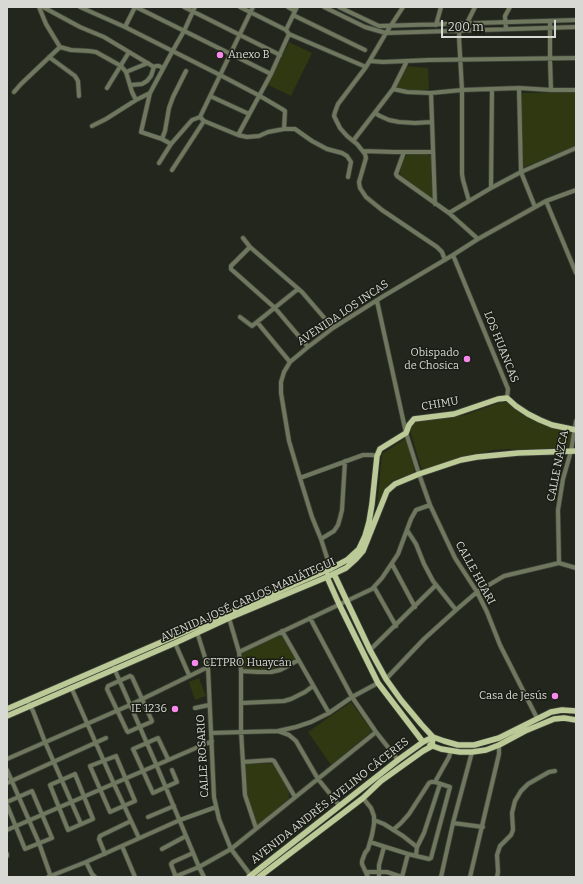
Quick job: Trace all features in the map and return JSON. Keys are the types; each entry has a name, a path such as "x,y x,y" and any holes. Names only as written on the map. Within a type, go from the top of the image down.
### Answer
{"main road":[{"name":"CHIMU","path":"406,433 409,425 414,419 454,414 498,398 507,398"},
{"name":"LOS HUANCAS","path":"507,398 528,414 540,420 552,425 575,430"},
{"path":"377,456 380,450 406,433"},
{"name":"AVENIDA JOSÉ CARLOS MARIÁTEGUI","path":"7,709 28,703 332,571 346,568 363,551 387,491 395,484 461,460 477,457 518,453 573,451"},
{"name":"AVENIDA JOSÉ CARLOS MARIÁTEGUI","path":"113,666 175,643 196,630 229,618 327,577 332,571 352,556 358,549 365,536 370,522 377,456"},
{"name":"AVENIDA LOS INCAS","path":"332,571 370,650 386,679 411,712 434,737"},
{"path":"327,577 378,683 423,742"},
{"name":"AVENIDA JOSÉ CARLOS MARIÁTEGUI","path":"7,716 28,703"},
{"path":"432,746 434,737 444,742 458,745 474,745 499,738 551,712 562,710 576,712"},
{"name":"AVENIDA ANDRÉS AVELINO CÁCERES","path":"423,742 432,746 460,752 486,750 500,745 526,731 554,719 564,718 576,720"},
{"name":"AVENIDA ANDRÉS AVELINO CÁCERES","path":"249,877 378,775 423,742 434,737"},
{"name":"AVENIDA ANDRÉS AVELINO CÁCERES","path":"259,877 362,798 381,781 423,750 432,746"},
{"path":"378,775 381,781"},
{"path":"300,836 305,841"}],"street":[{"path":"39,7 46,24 60,47 71,50 96,52 121,66 126,72 136,100"},
{"path":"43,7 80,27 104,37 154,67 159,66 163,68"},
{"path":"82,7 220,75 282,109 284,111 284,129"},
{"path":"124,27 135,7 271,74"},
{"path":"184,7 194,9 280,55"},
{"path":"240,7 288,32 366,67"},
{"path":"172,170 202,119 210,96 253,7"},
{"path":"288,7 366,50"},
{"path":"324,7 365,27 386,33 576,27"},
{"path":"338,7 379,26 576,20"},
{"path":"403,7 366,67 338,104 334,116 340,128 363,151 366,158 359,182 360,188 366,197 382,210 437,247 441,251 445,260"},
{"path":"436,24 440,7"},
{"path":"467,23 475,7"},
{"path":"506,30 506,16 510,7"},
{"path":"170,144 162,139 141,132 150,93 184,31 194,9"},
{"path":"238,135 260,96 280,55 295,11"},
{"path":"550,21 551,90"},
{"path":"460,23 462,174 469,201"},
{"path":"14,92 60,47"},
{"path":"107,88 129,52"},
{"path":"49,57 75,76 78,81 80,96"},
{"path":"370,61 576,58"},
{"path":"353,141 393,89 407,61"},
{"path":"126,72 148,63"},
{"path":"131,85 142,84 147,81 152,76 154,67"},
{"path":"162,139 169,108 186,71"},
{"path":"519,88 521,172 535,207"},
{"path":"393,89 407,92 431,93 462,90 519,88 576,90"},
{"path":"491,188 492,89"},
{"path":"92,126 150,93"},
{"path":"431,93 435,204"},
{"path":"210,96 249,114"},
{"path":"375,113 389,120 399,122 432,122"},
{"path":"159,163 170,144 192,120 202,119 238,135 247,137 259,136 268,132 284,129 294,129 327,149 347,156 351,162 348,177"},
{"path":"449,213 521,172 576,148"},
{"path":"363,151 433,152"},
{"path":"404,152 396,174 397,176 449,213 478,239"},
{"name":"AVENIDA LOS INCAS","path":"332,571 312,517 289,442 282,404 281,382 284,372 290,362 332,328 478,239 546,201 576,190"},
{"path":"546,201 576,273"},
{"path":"243,238 250,247 302,292 332,328"},
{"path":"250,247 231,266 231,269 275,308 308,347"},
{"name":"LOS HUANCAS","path":"453,255 508,389 507,398"},
{"path":"572,263 576,268"},
{"path":"240,317 252,326 298,289"},
{"name":"CALLE HUARI","path":"377,301 406,433 423,487 455,558 477,592 487,612 500,645 537,718"},
{"path":"257,322 290,362"},
{"name":"CALLE NAZCA","path":"559,563 558,510 563,479 573,451 576,421"},
{"path":"300,478 363,455 377,456"},
{"path":"321,539 334,531 338,525 342,510 345,461"},
{"path":"238,652 372,589 382,578 398,554 410,519 416,510 430,505"},
{"path":"407,530 416,544 424,564 436,585 456,610"},
{"path":"386,679 424,639 456,610 477,592 504,576 559,563 576,568"},
{"path":"392,564 415,607"},
{"path":"370,650 436,585"},
{"path":"374,587 396,626"},
{"path":"229,618 238,652 241,671 241,731 244,795 256,828"},
{"path":"310,618 352,697 376,732 398,760"},
{"name":"CALLE ROSARIO","path":"196,630 208,667 214,797 216,807 219,819 231,849 249,877"},
{"path":"282,631 328,713"},
{"path":"175,643 189,676"},
{"path":"241,671 275,671 298,660"},
{"path":"113,666 204,877"},
{"path":"7,759 117,711 208,667"},
{"path":"132,676 152,721 151,722 127,732 107,689 108,686 119,681 132,676"},
{"path":"212,733 278,731 296,728 328,713 352,697 378,683"},
{"path":"70,685 139,838"},
{"path":"242,703 284,701 305,692 313,686"},
{"path":"28,703 33,711 81,824"},
{"path":"195,708 209,705"},
{"path":"278,731 296,741 318,779 339,805"},
{"path":"193,853 171,864 175,877 199,867 231,849 376,732"},
{"path":"7,783 106,738"},
{"path":"168,759 158,738 133,749 153,793 177,782 172,770"},
{"path":"7,830 114,784 156,764 212,741"},
{"path":"470,877 483,827 500,745"},
{"path":"435,782 449,757 451,750"},
{"path":"441,877 453,823 472,752"},
{"path":"116,756 126,778 135,800 110,812 90,766 116,756"},
{"path":"243,762 274,761 295,797"},
{"path":"7,770 30,820 50,877 180,820 216,807"},
{"path":"497,877 498,850 511,835 513,830 512,813 515,801 528,784 549,772 555,771"},
{"path":"75,774 94,819 68,830 50,785 62,780 75,774"},
{"path":"370,842 427,859 431,858 450,787 435,782 429,783 409,814 393,830"},
{"path":"416,855 417,847 424,833 440,784"},
{"path":"32,791 52,838 25,849 7,803 32,791"},
{"path":"362,798 371,808 374,816 374,824 370,842 362,861 368,877"},
{"path":"148,817 174,806"},
{"path":"374,820 404,836 417,847"},
{"path":"105,854 99,839 100,836 131,821"},
{"path":"453,823 483,827"},
{"path":"162,849 186,836"},
{"path":"122,846 135,877"},
{"path":"379,877 378,872 384,847"},
{"path":"366,872 387,872 402,877 408,854"},
{"path":"86,862 93,877"}],"green space":[{"path":"289,42 312,53 291,96 268,85"},
{"path":"405,66 428,68 429,89 411,91 399,89 397,87"},
{"path":"576,92 576,146 524,167 520,93"},
{"path":"408,154 426,154 431,156 432,199 401,177 400,172 404,158"},
{"path":"501,402 506,402 529,419 571,431 572,434 570,444 568,447 493,450 426,469 421,467 410,431 411,426 414,423 417,421 465,415"},
{"path":"406,438 415,472 392,481 384,492 377,507 382,454"},
{"path":"282,633 296,658 285,666 278,668 256,670 242,669 240,652"},
{"path":"199,678 206,696 195,700 189,682"},
{"path":"351,702 372,731 331,765 308,732"},
{"path":"271,763 275,765 289,792 289,798 257,826 246,795 246,764"}],"place":[{"name":"Anexo B","path":"220,55"},
{"name":"Obispado de Chosica","path":"467,359"},
{"name":"CETPRO Huaycán","path":"195,663"},
{"name":"Casa de Jesús","path":"555,696"},
{"name":"IE 1236","path":"175,709"}]}
